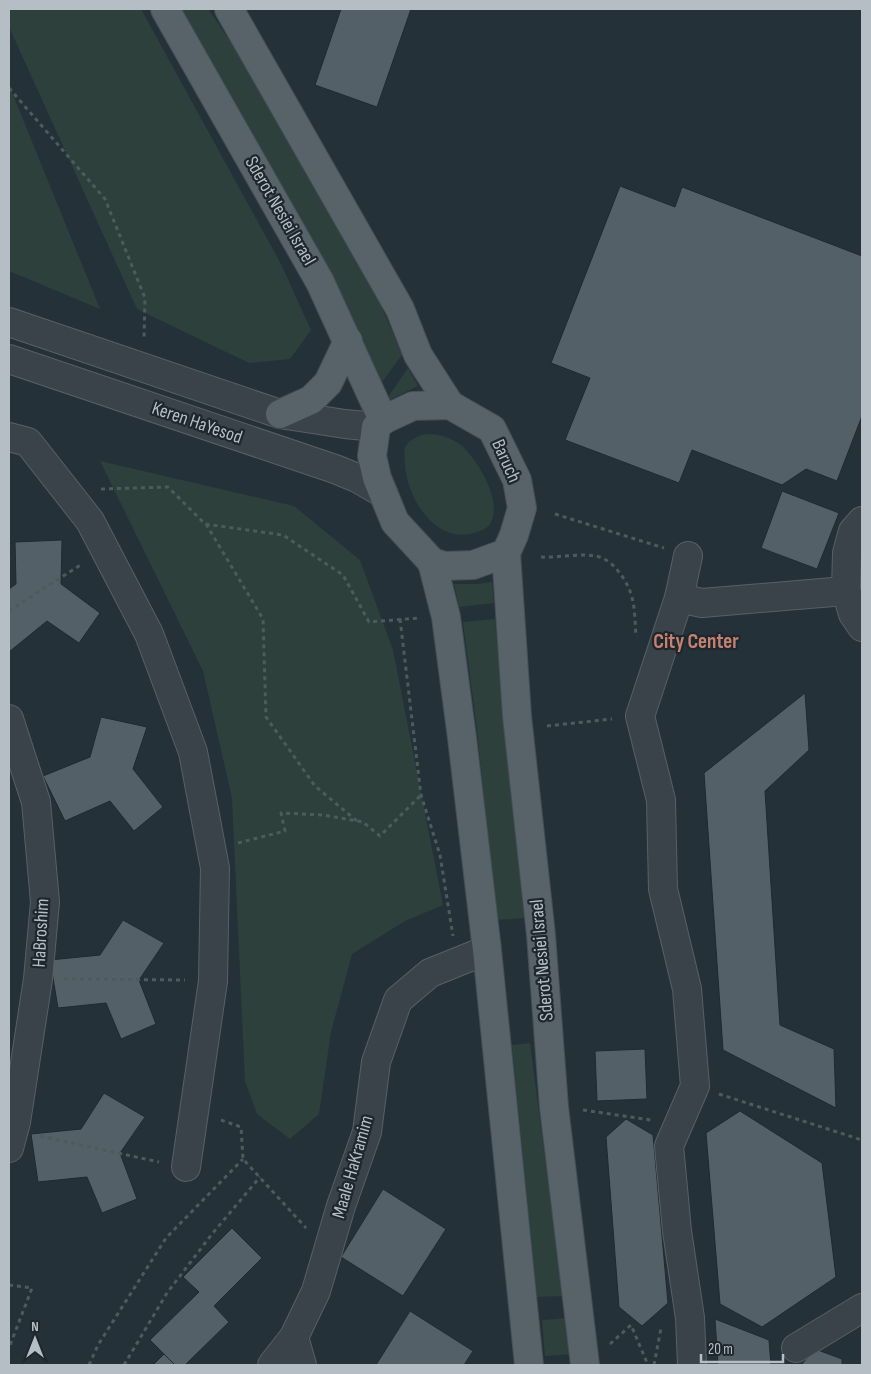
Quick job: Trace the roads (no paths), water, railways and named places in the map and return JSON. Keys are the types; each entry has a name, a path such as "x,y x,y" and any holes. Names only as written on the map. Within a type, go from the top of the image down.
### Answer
{"main road":[{"name":"Sderot Nesiei Israel","path":"165,9 320,282 348,341 380,423"},
{"path":"229,9 400,309 418,355 450,406"},
{"path":"280,414 311,400 328,383 348,341"},
{"name":"Baruch","path":"380,423 413,406 450,406 492,429 517,480 522,508 514,535 506,553"},
{"path":"380,423 372,456 377,478 395,522 432,562 446,617 487,950 529,1365"},
{"name":"Sderot Nesiei Israel","path":"506,553 516,716 541,935 554,1106 595,1357"},
{"path":"432,562 444,566 474,565 506,553"}],"street":[{"name":"Keren HaYesod","path":"9,322 280,414 345,424 380,423"},
{"name":"Keren HaYesod","path":"9,359 335,469 383,493"},
{"path":"9,437 28,442 90,521 149,634 193,752 214,868 213,981 186,1167"},
{"path":"862,521 853,531 847,553 846,590 853,614 862,627"},
{"path":"688,556 679,598 640,716 661,800 663,889 687,989 695,1086 669,1146 677,1231 690,1318 692,1365"},
{"path":"679,598 702,603 833,592"},
{"name":"HaBroshim","path":"9,719 36,802 44,902 38,979 16,1122 9,1148"},
{"name":"Maale HaKramim","path":"272,1365 294,1337 316,1291 341,1206 367,1132 376,1062 398,1000 430,973 487,950"},
{"path":"796,1348 862,1308"},
{"path":"294,1337 302,1365"}],"district":[{"name":"City Center","path":"696,641"}]}
